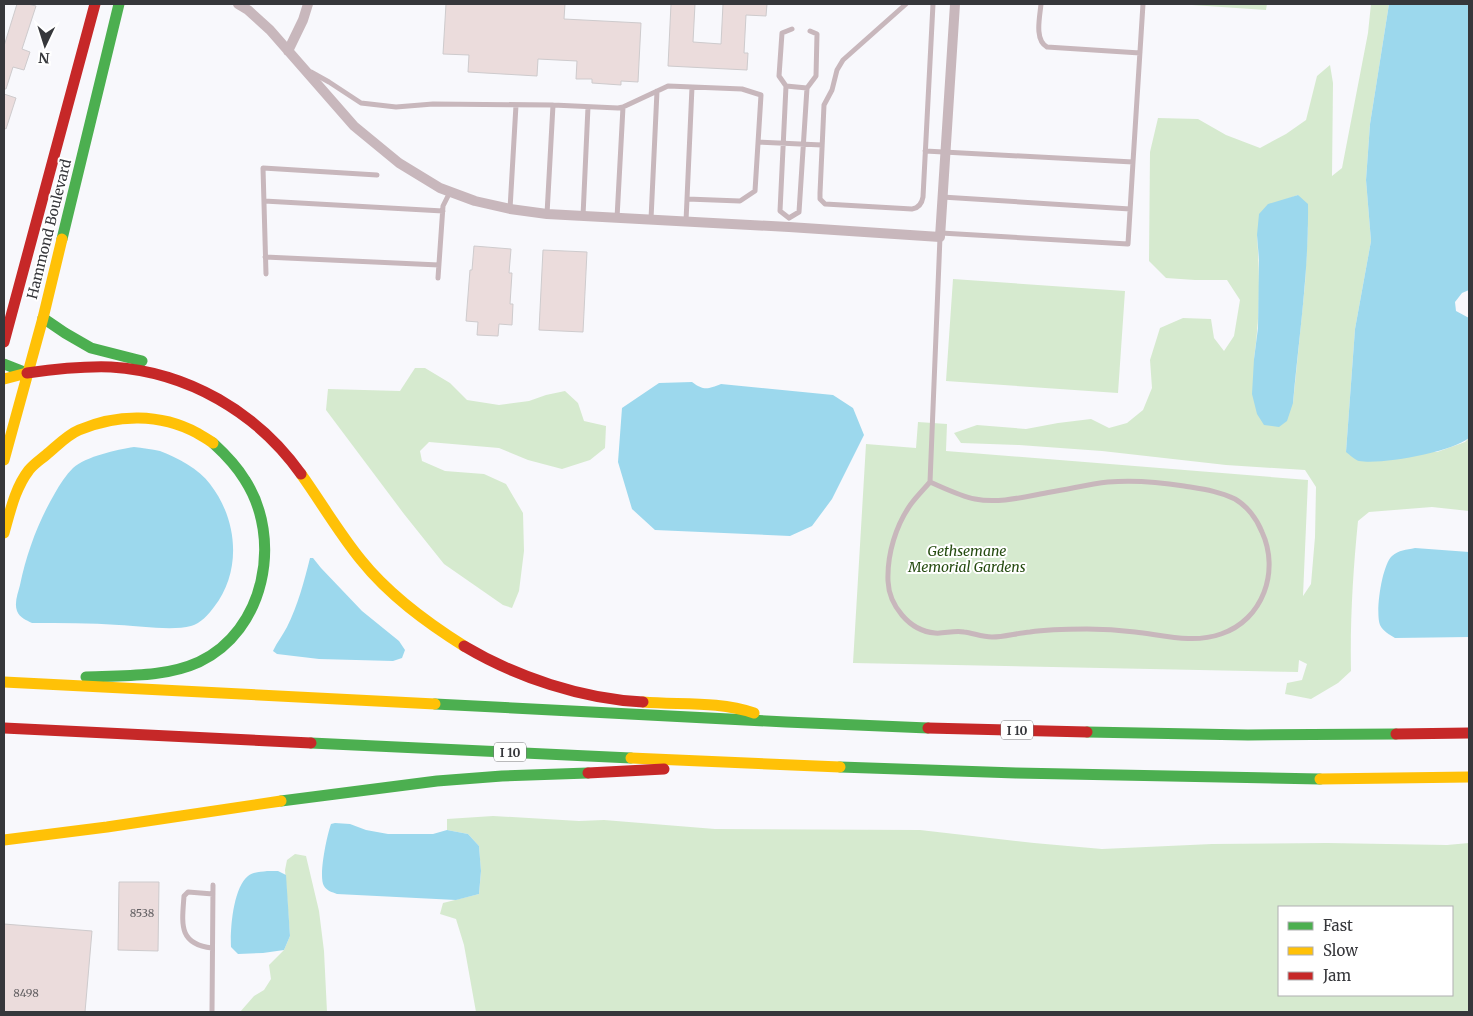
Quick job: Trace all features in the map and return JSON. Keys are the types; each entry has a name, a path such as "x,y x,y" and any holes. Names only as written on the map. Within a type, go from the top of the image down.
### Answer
{"main road":[{"name":"Hammond Boulevard","path":"4,342 95,4"},
{"name":"Hammond Boulevard","path":"4,460 43,318 119,4"},
{"path":"43,318 92,348 164,366 201,382 213,395"},
{"path":"4,364 27,373"},
{"path":"4,379 27,373 87,367 121,368 156,374 213,395 261,427 278,444 300,471 351,548 384,585 425,620 459,644 494,663 564,689 626,701 727,706 786,722"},
{"path":"4,533 12,502 22,482 33,465 58,443 79,430 106,421 149,417 163,419 198,433 224,452 236,465 253,494 260,515 265,545 265,563 256,599 249,613 226,645 199,662 160,673 4,682"},
{"name":"I 10","path":"4,682 786,722 988,730 1248,735 1469,733"},
{"name":"I 10","path":"4,728 755,764 1016,773 1286,779 1469,777"},
{"path":"4,840 69,834 317,796 417,783 490,776 591,773 755,764"}],"street":[{"path":"238,4 248,10 270,30 354,126 399,163 440,188 475,201 510,209 547,214 686,221 789,222 940,235 955,4"},
{"path":"288,51 303,20 308,4"}],"lane":[{"path":"906,4 840,64 832,90 824,105 820,195 823,203 904,209 920,206 923,200 933,4"},
{"path":"1041,4 1040,38 1043,45 1047,47 1140,53"},
{"path":"930,482 975,499 999,500 1107,482 1135,481 1160,482 1205,489 1222,494 1237,500 1259,524 1269,554 1270,574 1265,588 1256,607 1247,619 1234,628 1207,638 1188,638 1118,630 1073,629 1048,629 993,637 963,631 936,634 919,629 909,623 893,602 888,590 888,573 893,539 911,504 930,482 940,235 1128,244 1143,4"},
{"path":"792,29 782,33 779,76 786,86 780,211 789,222 799,212 807,88 816,76 818,34 810,32"},
{"path":"304,68 361,103 396,108 432,104 618,108 668,86 742,89 761,95 755,191 740,201 687,199"},
{"path":"786,86 807,88"},
{"path":"686,221 692,87"},
{"path":"651,219 657,91"},
{"path":"510,209 516,105"},
{"path":"547,214 553,106"},
{"path":"583,216 588,107"},
{"path":"617,218 623,107"},
{"path":"758,142 822,145"},
{"path":"926,151 1133,162"},
{"path":"266,274 263,168 377,175"},
{"path":"438,278 443,206 450,192"},
{"path":"942,197 1130,209"},
{"path":"264,202 443,211"},
{"path":"265,257 439,265"},
{"path":"212,1012 213,885"},
{"path":"212,948 204,948 192,943 185,934 183,902 184,896 188,892 213,894"}],"green space":[{"path":"1177,4 1267,4 1266,10"},
{"name":"Gethsemane Memorial Gardens","path":"1371,4 1389,4 1370,124 1366,180 1371,241 1355,329 1346,452 1437,452 1465,442 1469,438 1469,511 1432,507 1369,512 1358,521 1352,596 1351,671 1338,683 1311,699 1285,694 1287,683 1302,680 1307,664 1299,660 1298,672 853,663 866,444 916,448 918,422 947,424 946,451 1308,480 1303,596 1311,584 1315,537 1316,487 1305,470 1226,465 1102,451 961,443 954,433 977,425 1026,429 1091,419 1109,428 1127,423 1143,410 1152,388 1150,360 1160,328 1183,318 1211,319 1214,338 1224,351 1234,336 1240,300 1227,280 1166,278 1149,261 1150,152 1158,118 1198,119 1226,135 1260,148 1286,134 1306,120 1317,76 1330,65 1333,83 1332,176 1342,168 1368,33","holes":["1298,195 1308,228 1305,284 1293,403 1254,359 1259,297 1257,235 1287,199"]},
{"path":"953,279 1125,291 1118,393 946,381"},
{"path":"415,368 425,368 450,383 467,400 499,405 529,401 565,391 578,403 584,421 606,426 605,448 590,460 562,469 528,460 499,448 429,442 420,451 422,461 445,471 484,474 506,484 523,513 524,551 519,591 512,608 503,605 444,564 326,410 328,389 400,391"},
{"path":"493,816 579,821 604,820 715,829 920,830 1102,849 1212,844 1447,845 1469,843 1469,1012 476,1012 464,945 456,919 440,914 443,903 479,894 481,872 479,846 468,834 447,830 447,819"},
{"path":"295,854 306,856 319,911 324,951 327,1012 240,1012 254,996 264,990 271,979 269,965 284,950 290,936 285,870 287,860"}],"water":[{"path":"1389,4 1469,4 1469,290 1462,293 1455,302 1456,311 1469,318 1469,438 1447,448 1416,456 1370,462 1354,459 1346,452 1355,329 1371,241 1366,180 1370,124"},
{"path":"1298,195 1308,204 1305,278 1293,403 1287,421 1279,427 1264,425 1257,414 1252,394 1258,328 1259,260 1257,235 1259,214 1268,204"},
{"path":"692,382 706,388 721,384 833,395 853,408 864,435 832,499 812,526 790,536 655,530 632,509 618,462 622,408 659,383"},
{"path":"134,447 160,451 188,464 200,473 219,498 231,529 233,546 229,578 223,593 214,607 198,623 175,628 32,623 23,618 18,613 16,605 26,561 38,526 61,483 73,468 86,460"},
{"path":"1415,548 1469,552 1469,637 1395,638 1381,627 1378,610 1379,600 1382,578 1388,561 1397,552"},
{"path":"310,558 313,558 362,611 399,641 405,650 402,658 393,661 319,659 277,654 273,651 287,627 294,610"},
{"path":"331,824 350,824 366,830 388,834 433,834 447,830 468,834 479,846 481,871 479,894 456,900 337,894 330,891 324,886 322,874 329,829"},
{"path":"267,871 278,871 286,875 290,936 284,950 238,954 231,947 231,940 232,920 239,890 248,876"}],"building":[{"path":"17,4 36,6 22,49 30,52 24,70 13,67 6,89 4,89 4,46"},
{"path":"446,4 565,4 564,19 641,23 638,82 621,81 621,85 592,83 592,79 576,79 577,61 538,59 537,76 468,72 469,55 443,54"},
{"path":"671,4 695,4 693,42 721,44 723,4 767,4 766,16 746,15 744,53 748,53 747,70 668,66"},
{"path":"4,94 16,98 6,129 4,128"},
{"path":"474,246 511,249 509,273 512,273 510,304 513,304 512,325 499,324 498,336 477,335 478,322 466,321"},
{"path":"543,250 587,252 583,332 539,330"},
{"path":"119,882 159,882 158,951 118,950"},
{"path":"4,924 92,931 85,1012 4,1012"}],"traffic: fast":[{"path":"62,239 119,4"},
{"path":"43,318 91,348 142,361"},
{"path":"4,364 27,373"},
{"path":"86,677 158,673 172,671 199,662 221,648 239,629 253,606 261,582 265,555 263,529 257,503 238,469 213,443"},
{"path":"435,704 928,728"},
{"path":"1087,732 1248,735 1396,734"},
{"path":"311,743 631,758"},
{"path":"840,767 1016,773 1320,779"},
{"path":"281,801 437,781 502,776 588,773"}],"traffic: slow":[{"path":"4,460 43,318 62,239"},
{"path":"4,379 27,373"},
{"path":"4,533 17,492 29,470 66,438 79,430 108,421 138,418 153,419 183,426 213,443"},
{"path":"301,474 345,539 372,573 409,607 464,646"},
{"path":"4,682 435,704"},
{"path":"643,702 713,705 754,713"},
{"path":"631,758 840,767"},
{"path":"1320,779 1469,777"},
{"path":"4,840 281,801"}],"traffic: jam":[{"path":"4,342 95,4"},
{"path":"27,373 69,368 111,367 139,370 167,377 218,399 242,414 264,432 301,474"},
{"path":"464,646 527,677 550,685 597,696 643,702"},
{"path":"4,728 311,743"},
{"path":"928,728 1087,732"},
{"path":"1396,734 1469,733"},
{"path":"588,773 664,769"}]}
